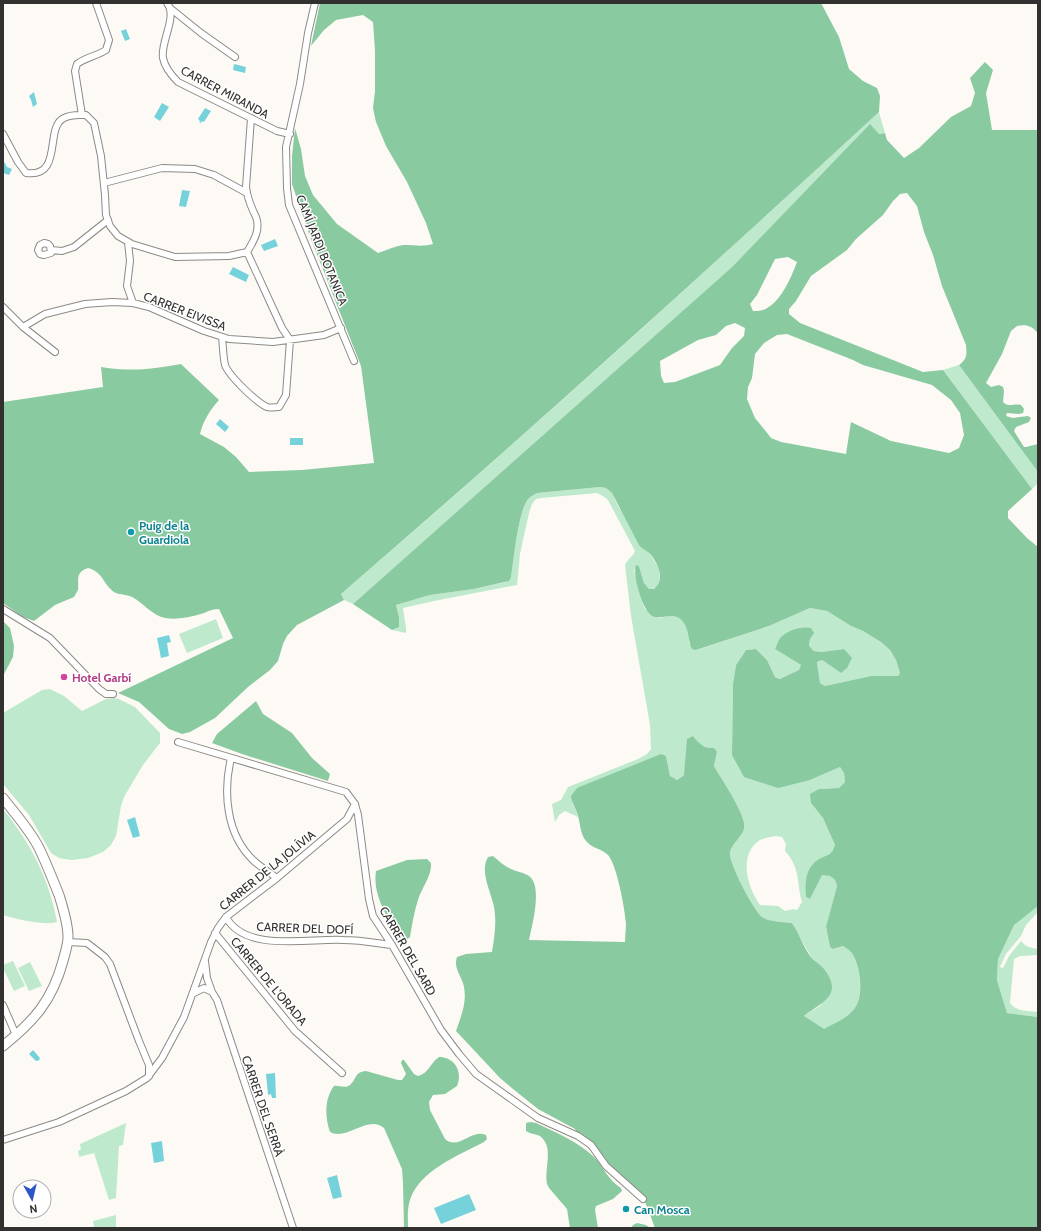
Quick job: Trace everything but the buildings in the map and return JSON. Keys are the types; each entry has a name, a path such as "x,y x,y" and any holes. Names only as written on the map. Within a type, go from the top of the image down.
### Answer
{"street":[{"path":"82,115 75,71 77,64 82,60 100,54 106,50 108,40 96,3"},
{"name":"CAMÍ JARDI BOTANICA","path":"315,3 308,33 290,134 286,146 287,188 289,205 354,361"},
{"name":"CARRER MIRANDA","path":"168,6 169,24 164,41 162,58 168,72 178,82 276,131 290,134"},
{"name":"CARRER MIRANDA","path":"168,6 201,33 235,57"},
{"path":"3,134 18,162 26,173 34,174 42,171 48,163 59,122 63,118 73,115 86,115 94,122 101,156 106,215 110,226 118,236 132,244 175,257 229,256 246,252 253,242 258,228 250,206 246,187 251,118"},
{"path":"104,183 162,168 195,168 214,175 247,193"},
{"path":"51,250 62,251 74,247 108,220"},
{"path":"128,242 130,261 127,286 133,303"},
{"path":"222,337 225,366 243,388 257,401 268,408 279,407 286,395 290,340 282,328 246,252"},
{"name":"CARRER EIVISSA","path":"23,327 45,314 85,304 133,303 149,307 204,331 229,340 273,342 324,335 341,328"},
{"path":"3,308 23,327 54,352"},
{"path":"3,609 50,638 99,689 106,694 113,694"},
{"path":"178,742 346,792 355,804"},
{"path":"231,758 228,783 231,825 239,843 253,860 278,878"},
{"path":"3,798 21,821 40,850 61,901 66,920 68,942 61,968 47,1000 28,1025 3,1046"},
{"name":"CARRER DE LA JOLÍVIA","path":"3,1140 59,1122 126,1091 149,1076 162,1058 184,1017 194,993 204,959 215,933 226,917 278,878 347,818 355,804"},
{"name":"CARRER DEL SARD","path":"355,804 358,815 369,899 373,916 392,945 441,1030 476,1074 538,1118 578,1136 591,1145 606,1166 643,1199"},
{"name":"CARRER DEL DOFÍ","path":"226,917 229,923 237,931 250,937 274,940 343,940 392,945"},
{"name":"CARRER DE L'ORADA","path":"215,933 295,1031 342,1073"},
{"path":"68,942 87,943 105,957 110,964 149,1065 149,1076"},
{"name":"CARRER DEL SERRÀ","path":"204,959 207,978 222,1014 234,1054 293,1228"},
{"path":"194,993 204,988 212,992"},
{"path":"3,1005 16,1035"},
{"path":"146,1057 154,1061 162,1058"}],"green space":[{"path":"320,3 821,3 839,37 849,69 863,81 877,88 880,96 879,112 612,355 341,594 344,600 297,625 287,636 278,661 270,670 248,687 215,718 190,732 182,734 169,729 139,702 118,693 233,638 219,609 183,618 165,618 152,612 132,597 114,592 97,572 88,568 79,574 78,590 74,597 55,605 34,621 23,617 3,603 3,402 103,387 101,367 141,369 181,364 219,400 207,416 200,434 224,447 236,457 249,472 302,470 374,463 361,366 309,234 292,184 292,156 295,128 301,149 305,176 313,195 337,224 378,253 404,245 422,246 433,244 426,223 407,182 386,146 376,122 373,108 375,91 375,51 373,22 363,15 336,20 324,30 311,46"},
{"path":"985,62 993,70 986,93 992,130 1038,130 1038,334 1032,327 1023,325 1017,326 1011,331 1002,354 986,383 991,387 999,385 1003,387 1003,402 1005,404 1021,405 1024,409 1023,413 1007,413 1006,416 1013,418 1028,416 1031,418 1029,422 1016,427 1014,431 1024,447 1038,444 1038,472 959,365 964,361 966,356 966,345 942,286 917,206 907,193 900,194 883,215 856,239 847,250 811,276 796,301 789,309 789,314 800,323 923,372 943,370 1032,489 1008,511 1008,518 1038,547 1038,906 1014,925 998,959 997,980 1007,1013 1038,1017 1038,1228 655,1228 644,1199 618,1180 591,1145 578,1136 575,1129 538,1109 513,1089 500,1078 456,1031 465,999 463,983 456,965 457,957 466,954 492,952 495,934 495,920 494,908 486,878 485,864 488,857 493,856 508,868 529,876 533,881 536,897 529,940 625,942 625,917 620,888 614,868 608,855 589,844 584,839 578,814 572,802 571,796 577,788 661,754 666,756 670,776 677,780 684,775 687,739 693,736 702,745 707,748 714,748 717,752 714,766 736,803 742,817 744,823 743,831 731,848 730,857 737,875 753,906 765,919 792,923 810,956 824,969 830,978 832,985 831,992 828,997 824,1002 804,1016 824,1029 850,1013 856,1006 860,994 859,970 851,952 843,946 833,949 830,947 826,927 837,886 835,880 830,876 822,875 810,899 806,897 806,881 808,871 819,859 831,853 835,845 823,818 811,803 810,794 819,789 839,788 845,782 844,773 840,767 810,780 778,788 744,777 732,755 733,684 736,665 746,650 756,649 767,660 775,677 780,679 799,670 801,665 775,649 781,637 795,629 803,628 811,628 814,633 810,639 809,646 814,651 821,652 844,649 852,658 847,668 841,673 822,660 817,662 820,683 825,686 871,676 898,676 900,673 896,660 890,650 881,642 863,631 851,626 827,611 810,608 769,626 696,650 692,649 687,629 683,621 673,616 652,616 645,607 637,584 635,570 636,565 639,566 644,583 649,589 654,589 657,585 660,572 651,555 639,545 612,493 606,488 600,487 537,493 529,498 525,504 519,524 511,577 509,581 474,589 430,595 396,605 399,617 399,627 392,630 353,604 732,267 870,124 879,134 885,133 887,140 904,158 919,148 951,117 971,106 975,93 970,78","holes":["788,257 797,262 784,290 769,307 762,310 753,311 750,304 757,295 775,259","735,323 745,328 744,336 732,348 720,365 675,382 664,383 661,376 660,361 698,340 716,335 726,326","787,334 863,365 932,385 951,400 960,413 964,435 959,448 949,453 891,441 851,422 846,454 781,442 771,438 755,418 747,399 748,387 752,378 755,354 764,343 777,335"]},
{"path":"879,112 885,133 879,134 870,125 732,267 353,604 344,600 341,594 612,355"},
{"path":"959,365 1038,472 1038,483 1032,489 943,370"},
{"path":"600,487 606,488 612,493 618,506 659,568 659,582 654,589 649,589 644,583 639,566 634,570 645,609 659,618 675,616 682,620 686,627 689,643 697,650 769,626 810,608 827,611 851,626 863,631 881,642 890,650 896,660 900,673 898,676 871,676 825,686 820,683 817,662 822,660 841,673 844,649 821,652 814,651 809,647 810,639 788,633 780,638 775,649 801,665 799,670 781,679 775,677 767,660 756,649 746,650 736,665 733,684 732,755 810,780 840,767 844,773 845,782 839,788 819,789 811,803 823,818 835,845 829,854 819,860 806,897 810,899 822,874 830,876 835,880 837,886 826,928 830,947 833,949 843,946 851,952 857,963 860,978 860,994 856,1006 842,1020 824,1030 804,1016 821,1005 823,968 811,957 792,923 777,922 762,917 753,906 742,886 733,866 730,852 731,848 743,831 744,823 736,803 714,766 717,752 700,744 693,736 684,775 676,780 670,776 666,756 572,803 578,817 565,811 559,815 555,822 552,804 561,800 568,787 638,759 647,754 651,749 650,725 631,616 625,565 635,551 608,500 597,493 536,499 532,504 529,513 520,554 517,585 403,608 406,633 392,630 399,627 399,617 396,605 430,595 474,589 506,582 511,577 519,524 525,504 529,498 537,493","holes":["775,836 782,837 786,844 785,851 790,857 796,870 802,902 797,910 793,909 785,911 778,906 760,905 755,898 748,880 747,862 753,846 763,839"]},
{"path":"216,619 223,638 187,653 179,634"},
{"path":"3,621 10,628 14,646 13,657 3,676"},
{"path":"50,689 64,696 82,711 106,699 119,699 135,707 160,733 160,743 143,765 124,797 116,836 111,845 103,852 88,858 72,860 64,859 51,853 29,815 3,784 3,713 42,690"},
{"path":"256,701 263,714 292,733 312,758 330,774 328,781 212,743 217,734"},
{"path":"3,809 22,835 38,862 54,906 57,922 38,923 3,915"},
{"path":"427,859 431,863 431,868 420,895 413,918 410,937 406,940 401,940 379,899 375,880 376,871 407,860"},
{"path":"1038,906 1038,912 1026,925 1021,936 1006,954 1000,967 1003,968 1009,956 1021,941 1029,947 1038,949 1038,955 1020,956 1014,959 1010,1003 1019,1010 1038,1012 1038,1017 1007,1013 997,980 998,959 1014,924"},
{"path":"13,961 25,986 14,991 3,968 3,965"},
{"path":"30,962 42,986 29,991 18,968"},
{"path":"439,1057 453,1062 459,1076 457,1086 445,1094 433,1095 429,1102 430,1110 445,1139 450,1142 455,1142 475,1134 481,1134 486,1135 487,1139 441,1165 422,1181 410,1200 408,1210 408,1228 404,1228 402,1169 384,1128 371,1124 343,1133 337,1134 330,1132 326,1115 328,1097 334,1086 344,1087 350,1085 359,1073 366,1071 402,1080 406,1074 401,1063 402,1060 404,1060 414,1074 418,1076 424,1073"},
{"path":"531,1122 560,1134 589,1152 610,1178 621,1188 622,1191 613,1199 596,1206 595,1210 598,1228 570,1228 567,1209 547,1184 548,1154 546,1144 541,1137 526,1131 526,1123"},
{"path":"126,1123 123,1145 119,1146 116,1198 109,1200 94,1153 79,1157 78,1151 81,1149 80,1144"},
{"path":"116,1215 116,1228 94,1228 93,1221"},
{"path":"637,1223 646,1225 650,1228 631,1228"}],"water":[{"path":"126,29 130,39 125,41 121,31"},
{"path":"234,64 246,67 245,73 233,70"},
{"path":"34,92 37,104 33,107 29,96"},
{"path":"162,103 169,107 160,121 154,117"},
{"path":"205,108 211,111 204,122 202,121 201,123 198,119"},
{"path":"3,162 7,167 12,169 9,175 3,173"},
{"path":"182,190 190,191 186,207 179,206"},
{"path":"275,239 278,246 264,251 261,245"},
{"path":"233,267 249,275 246,282 229,274"},
{"path":"220,419 229,427 225,432 216,424"},
{"path":"290,438 303,438 303,445 290,445"},
{"path":"169,635 171,642 167,643 169,656 161,658 157,638"},
{"path":"135,817 140,836 133,838 127,820"},
{"path":"33,1050 40,1060 36,1061 29,1054"},
{"path":"275,1073 276,1098 272,1098 271,1094 268,1095 266,1074"},
{"path":"162,1141 164,1161 154,1163 151,1143"},
{"path":"337,1175 342,1197 333,1199 327,1178"},
{"path":"469,1194 476,1210 441,1224 434,1208"}],"place":[{"name":"Puig de la Guardiola","path":"131,532"},
{"name":"Hotel Garbí","path":"64,677"},
{"name":"Can Mosca","path":"626,1209"}]}
